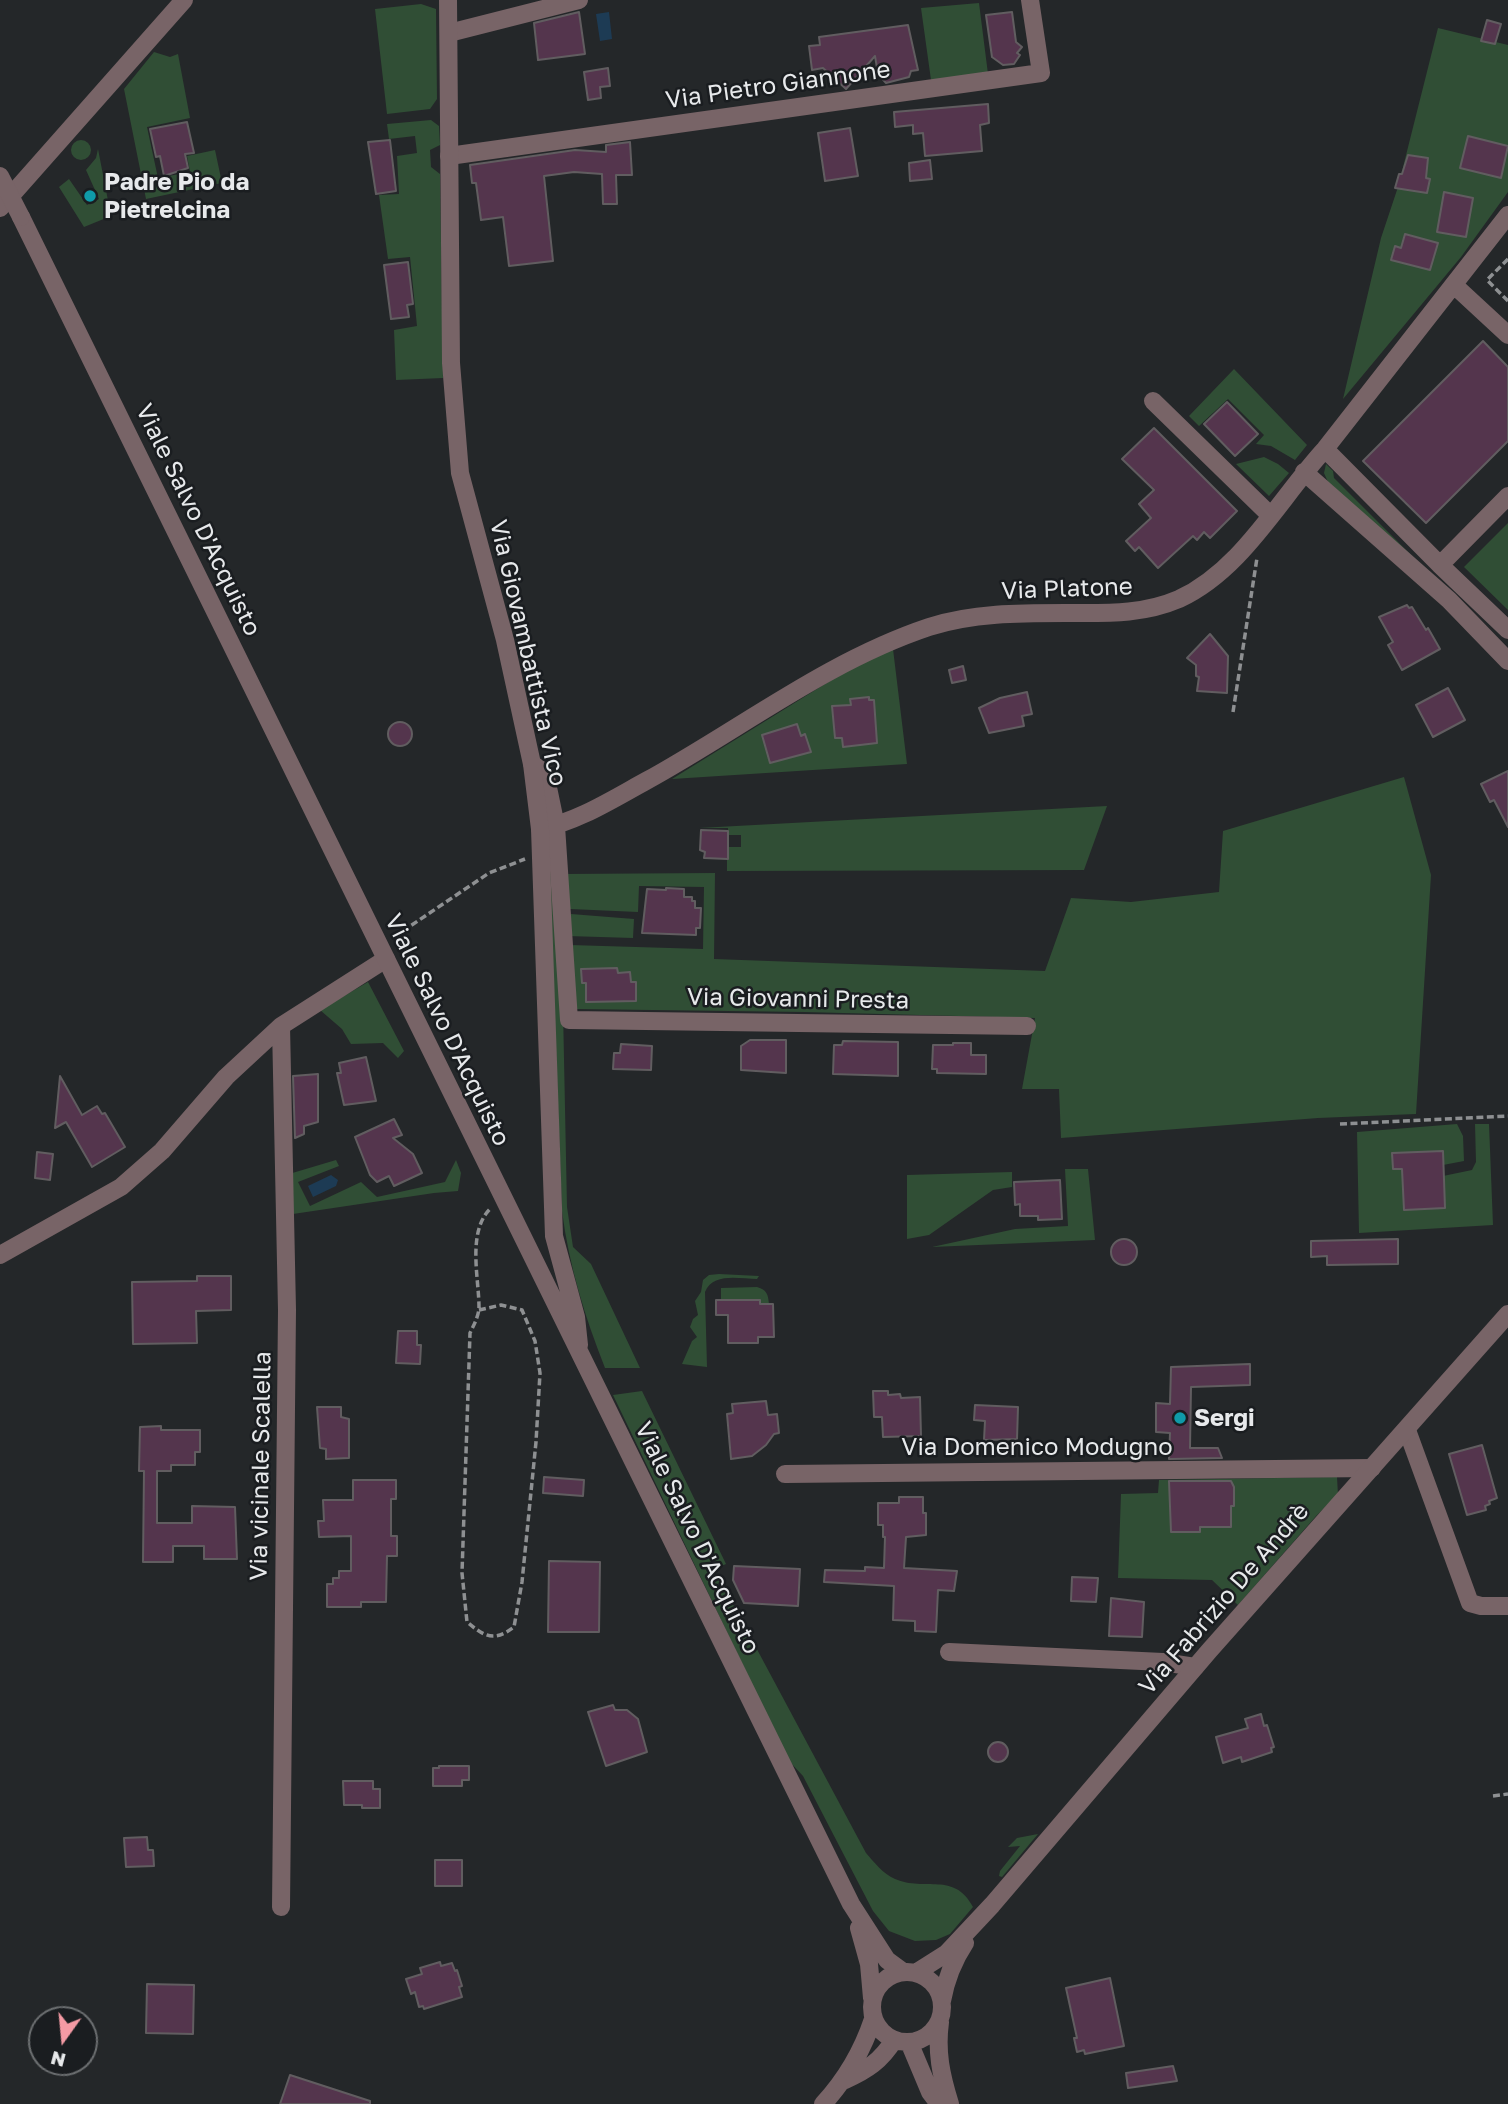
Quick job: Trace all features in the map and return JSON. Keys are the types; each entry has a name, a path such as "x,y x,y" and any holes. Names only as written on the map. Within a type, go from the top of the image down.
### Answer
{"street":[{"path":"0,208 184,0"},
{"name":"Via Giovambattista Vico","path":"447,0 451,363 460,473 505,639 548,827 540,855 554,1236 576,1317 580,1357"},
{"path":"449,33 579,0"},
{"name":"Via Pietro Giannone","path":"449,156 1041,74 1030,0"},
{"name":"Viale Salvo D'Acquisto","path":"0,176 386,959 535,1269 850,1904 887,1960 909,1972"},
{"name":"Via Platone","path":"548,827 612,799 657,775 761,713 888,643 931,627 963,619 1019,613 1122,613 1153,609 1180,598 1217,576 1325,449 1508,215"},
{"path":"1454,285 1508,335"},
{"path":"1153,401 1270,515"},
{"path":"1325,449 1508,630"},
{"path":"1304,472 1449,600 1508,661"},
{"path":"1440,565 1508,496"},
{"name":"Via Giovanni Presta","path":"548,827 569,1020 1027,1026"},
{"path":"0,1255 121,1187 162,1151 226,1077 281,1026 386,959"},
{"name":"Via vicinale Scalella","path":"281,1026 287,1310 281,1907"},
{"path":"535,1269 551,1254 554,1236"},
{"name":"Via Fabrizio De Andrè","path":"909,1972 947,1953 979,1920 1195,1667 1508,1314"},
{"path":"1406,1430 1470,1603 1481,1606 1508,1606"},
{"name":"Via Domenico Modugno","path":"785,1474 1373,1468"},
{"path":"949,1652 1163,1662 1195,1667"},
{"name":"Viale Salvo D'Acquisto","path":"850,1904 869,1965 872,1998"},
{"name":"Via Fabrizio De Andrè","path":"942,2001 946,1980 955,1958 979,1920"},
{"path":"824,2104 845,2080 864,2046 873,2019 872,1998 883,1980 909,1972 933,1983 942,2001 937,2045 950,2104"},
{"path":"873,2019 878,2028 902,2041 939,2104"},
{"path":"845,2080 867,2070 902,2041 927,2036 940,2021"}],"path":[{"path":"1508,259 1487,280 1508,301"},
{"path":"1233,712 1257,561 1251,539"},
{"path":"394,937 489,873 540,855"},
{"path":"1340,1124 1508,1116"},
{"path":"479,1310 501,1305 522,1310 535,1341 540,1373 523,1582 514,1627 502,1636 483,1636 467,1622 462,1573 470,1333 479,1310 474,1256 484,1215 502,1198"},
{"path":"1493,1796 1508,1794"}],"green space":[{"path":"979,3 988,74 931,80 921,8"},
{"path":"421,4 436,9 437,99 430,109 387,114 375,9"},
{"path":"1438,28 1508,45 1508,192 1461,257 1343,399 1381,238 1398,187"},
{"path":"154,52 170,57 178,54 190,118 147,127 158,178 190,172 187,156 215,150 222,183 146,199 124,89"},
{"path":"431,120 439,126 440,145 430,150 431,167 440,174 443,378 396,380 394,330 417,326 410,257 388,259 379,195 399,194 397,156 417,153 415,136 389,139 387,124"},
{"path":"81,140 88,143 91,150 88,157 81,160 74,157 71,150 74,143"},
{"path":"98,149 111,216 84,227 59,187 69,179 87,205 99,199 86,170 96,158"},
{"path":"1234,369 1307,445 1295,460 1271,446 1256,444 1264,435 1228,399 1199,426 1189,416"},
{"path":"1264,457 1289,473 1269,496 1236,464"},
{"path":"1326,464 1333,471 1334,478 1447,591 1328,482 1324,473"},
{"path":"1508,523 1508,610 1464,567"},
{"path":"893,649 907,764 672,779 854,666"},
{"path":"1404,777 1431,875 1416,1114 1318,1118 1061,1138 1059,1089 1022,1089 1035,1018 575,1009 570,945 703,949 704,887 639,886 638,912 570,909 563,874 715,873 714,959 1045,971 1071,898 1131,902 1219,892 1223,831"},
{"path":"1107,806 1084,870 727,871 727,847 741,847 741,835 728,835 728,828 699,828"},
{"path":"548,842 563,1009 567,1207 573,1247 591,1264 640,1368 605,1368 579,1291 565,1231 562,1211"},
{"path":"571,914 634,919 633,938 567,936"},
{"path":"368,982 404,1051 398,1058 383,1043 351,1044 342,1029 320,1010"},
{"path":"1457,1124 1463,1136 1464,1161 1443,1165 1442,1151 1392,1153 1393,1169 1402,1169 1404,1210 1444,1208 1443,1176 1472,1170 1476,1162 1475,1124 1489,1124 1493,1225 1359,1233 1357,1132"},
{"path":"336,1160 339,1166 298,1182 310,1206 361,1182 377,1197 445,1182 456,1160 461,1173 458,1191 293,1214 289,1174"},
{"path":"1065,1169 1088,1169 1095,1240 932,1247 1015,1229 1068,1226"},
{"path":"1012,1172 1012,1187 993,1190 929,1235 907,1239 907,1175"},
{"path":"709,1275 759,1276 757,1279 720,1279 709,1286 705,1292 707,1367 682,1364 692,1341 697,1337 690,1327 698,1315 695,1301 701,1292 703,1280"},
{"path":"757,1287 766,1293 769,1304 760,1304 760,1300 721,1300 721,1288"},
{"path":"642,1391 726,1564 714,1569 866,1853 891,1877 917,1884 938,1884 957,1889 973,1907 950,1934 936,1940 915,1941 889,1931 873,1911 803,1776 789,1761 613,1395"},
{"path":"1337,1477 1338,1495 1238,1605 1212,1580 1118,1578 1121,1494 1158,1493 1159,1480"},
{"path":"1038,1834 1002,1877 999,1876 1020,1846 1008,1847 1017,1838"}],"water":[{"path":"609,12 612,39 600,41 596,14"},
{"path":"331,1175 338,1180 336,1186 313,1197 308,1186"}],"building":[{"path":"579,12 585,54 538,60 534,23"},
{"path":"1012,12 1016,42 1022,47 1014,64 1003,65 992,57 986,15"},
{"path":"1487,20 1501,24 1495,44 1481,41"},
{"path":"908,25 918,70 911,71 909,77 886,83 878,74 875,56 846,89 823,68 812,70 809,46 820,45 819,37"},
{"path":"608,68 610,86 600,87 601,98 588,100 584,72"},
{"path":"988,104 989,123 980,125 982,151 925,156 923,133 913,134 913,125 895,127 894,112"},
{"path":"187,122 194,153 185,154 188,168 164,176 160,156 156,157 150,129"},
{"path":"850,128 858,176 825,181 818,133"},
{"path":"1468,136 1508,146 1501,178 1460,168"},
{"path":"390,140 396,191 376,194 368,142"},
{"path":"630,142 632,175 616,175 617,204 603,204 602,174 574,172 544,176 553,261 509,266 503,217 481,220 476,183 472,183 470,165 575,150 606,152 606,145"},
{"path":"1408,155 1428,158 1426,178 1430,179 1427,193 1395,188"},
{"path":"930,160 932,179 910,181 909,163"},
{"path":"1444,192 1473,198 1466,237 1437,232"},
{"path":"1405,234 1438,243 1430,270 1391,260 1395,246 1401,248"},
{"path":"408,262 413,304 407,305 409,317 391,319 384,265"},
{"path":"1483,341 1508,367 1508,441 1426,523 1363,461"},
{"path":"1227,402 1258,434 1235,456 1204,424"},
{"path":"1154,428 1237,511 1210,538 1204,532 1197,540 1193,536 1158,568 1139,547 1135,551 1126,541 1151,518 1139,504 1154,490 1122,459"},
{"path":"1407,605 1412,607 1426,630 1428,628 1440,649 1402,670 1388,645 1393,642 1379,617"},
{"path":"1210,634 1228,656 1227,693 1197,691 1199,677 1196,676 1196,665 1187,658"},
{"path":"963,666 966,680 952,683 949,670"},
{"path":"1448,688 1465,720 1433,737 1416,705"},
{"path":"1027,692 1032,714 1022,716 1024,726 989,733 979,708 1000,698"},
{"path":"869,697 869,700 874,700 877,743 843,747 842,738 835,738 832,706 851,705 850,699"},
{"path":"400,722 409,725 412,734 409,743 400,746 391,743 388,734 391,725"},
{"path":"797,724 801,736 805,734 811,752 770,763 762,735"},
{"path":"1508,771 1508,827 1494,800 1490,802 1481,784"},
{"path":"701,830 728,831 728,859 704,858 705,852 700,850"},
{"path":"647,889 684,889 684,897 692,897 695,908 701,908 700,928 696,928 696,935 642,933"},
{"path":"617,968 618,973 630,972 631,982 636,982 636,1001 586,1002 586,983 582,983 581,969"},
{"path":"750,1040 786,1040 786,1073 741,1070 741,1046"},
{"path":"843,1041 898,1042 898,1076 833,1074 834,1045 842,1045"},
{"path":"971,1043 971,1055 986,1055 986,1074 937,1073 937,1069 932,1069 933,1045"},
{"path":"621,1044 652,1046 651,1070 613,1069 614,1053 620,1053"},
{"path":"366,1057 376,1101 344,1105 337,1073 341,1073 339,1063"},
{"path":"318,1074 318,1122 304,1126 304,1134 295,1138 293,1076"},
{"path":"60,1076 82,1115 97,1106 102,1114 105,1113 125,1147 92,1167 66,1122 55,1128"},
{"path":"394,1119 402,1135 393,1138 413,1154 422,1173 394,1186 389,1176 377,1182 370,1175 355,1137"},
{"path":"1443,1151 1445,1208 1404,1210 1402,1169 1393,1169 1392,1153"},
{"path":"37,1152 53,1154 50,1180 35,1178"},
{"path":"1060,1180 1062,1219 1038,1220 1038,1216 1020,1216 1020,1204 1015,1205 1014,1182"},
{"path":"1124,1239 1133,1243 1137,1252 1133,1261 1124,1265 1115,1261 1111,1252 1115,1243"},
{"path":"1398,1239 1398,1264 1327,1265 1327,1256 1311,1257 1311,1241"},
{"path":"197,1276 231,1276 231,1310 196,1311 197,1343 133,1344 132,1282 197,1281"},
{"path":"716,1300 760,1300 760,1304 773,1304 774,1337 758,1337 758,1343 728,1343 728,1315 716,1315"},
{"path":"398,1331 417,1331 417,1345 421,1345 420,1364 396,1363"},
{"name":"Sergi","path":"1250,1364 1250,1385 1191,1387 1190,1448 1218,1448 1222,1458 1169,1459 1170,1433 1156,1432 1156,1403 1170,1404 1171,1367"},
{"path":"873,1391 888,1391 888,1395 900,1394 901,1398 920,1397 921,1436 883,1437 882,1417 874,1417"},
{"path":"766,1401 768,1415 777,1414 779,1433 774,1434 766,1445 752,1456 731,1459 727,1414 733,1413 732,1404"},
{"path":"975,1405 1018,1407 1017,1439 984,1440 985,1421 974,1420"},
{"path":"317,1407 341,1407 341,1417 349,1419 349,1458 326,1459 326,1449 320,1448"},
{"path":"161,1426 161,1430 200,1430 200,1452 195,1452 195,1465 171,1465 171,1471 157,1471 157,1523 192,1523 192,1506 235,1507 237,1559 204,1559 204,1546 173,1546 173,1562 143,1562 144,1471 139,1471 140,1427"},
{"path":"1482,1445 1497,1498 1489,1501 1490,1504 1485,1506 1486,1510 1467,1515 1449,1454"},
{"path":"544,1477 584,1480 583,1496 543,1493"},
{"path":"353,1480 396,1480 396,1499 391,1499 391,1536 397,1536 397,1556 387,1556 386,1602 361,1602 361,1607 327,1607 327,1584 333,1584 333,1578 339,1578 339,1571 351,1571 351,1536 319,1537 318,1521 324,1521 323,1500 353,1500"},
{"path":"1169,1481 1231,1481 1234,1487 1234,1506 1231,1506 1231,1527 1200,1527 1200,1532 1171,1532"},
{"path":"899,1497 923,1497 923,1513 926,1513 926,1535 906,1537 904,1568 957,1571 954,1591 938,1590 936,1632 915,1631 915,1621 893,1620 894,1586 824,1582 825,1570 865,1571 865,1567 884,1568 885,1537 883,1525 878,1525 878,1503 899,1503"},
{"path":"549,1561 600,1562 599,1632 548,1632"},
{"path":"734,1566 800,1569 798,1606 744,1603 733,1580"},
{"path":"1072,1577 1098,1578 1096,1602 1071,1601"},
{"path":"1111,1598 1144,1602 1142,1637 1109,1636"},
{"path":"613,1705 615,1710 627,1710 638,1719 647,1752 606,1766 588,1712"},
{"path":"1261,1714 1274,1747 1271,1748 1272,1752 1242,1762 1241,1757 1223,1763 1216,1737 1248,1728 1245,1719"},
{"path":"998,1742 1005,1745 1008,1752 1005,1759 998,1762 991,1759 988,1752 991,1745"},
{"path":"469,1766 469,1780 462,1780 462,1786 433,1786 433,1768"},
{"path":"343,1781 373,1781 373,1789 380,1789 380,1808 344,1805"},
{"path":"147,1837 148,1850 153,1850 154,1866 126,1867 124,1838"},
{"path":"435,1860 462,1860 462,1886 435,1886"},
{"path":"440,1962 441,1966 452,1963 455,1971 457,1970 462,1997 424,2009 423,2006 419,2007 415,1992 411,1994 406,1979 422,1974 420,1968"},
{"path":"1110,1978 1124,2046 1085,2054 1084,2050 1077,2052 1074,2038 1077,2038 1066,1988"},
{"path":"147,1984 194,1985 193,2034 146,2033"},
{"path":"1173,2066 1177,2081 1128,2088 1126,2073"},
{"path":"290,2075 370,2101 370,2104 280,2104"}],"place":[{"name":"Padre Pio da Pietrelcina","path":"90,196"},
{"name":"Sergi","path":"1180,1418"}]}
